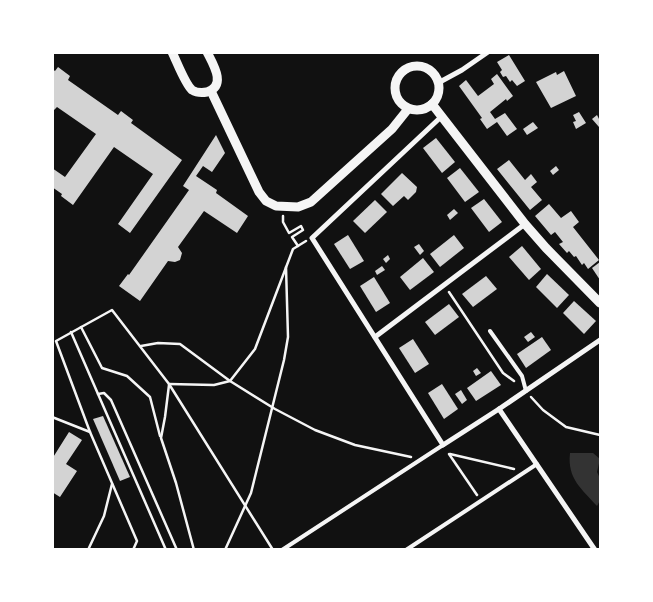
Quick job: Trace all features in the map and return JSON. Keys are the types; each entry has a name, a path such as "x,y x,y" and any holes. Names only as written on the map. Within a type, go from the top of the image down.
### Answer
{"street":[{"path":"172,52 192,90 197,93 210,91 217,84 218,74 208,53"},
{"path":"438,83 462,70 488,52"},
{"path":"414,66 424,68 433,74 438,83 438,92 432,104 418,111 408,109 399,102 395,93 395,82 401,73 414,66"},
{"path":"210,91 259,192 271,204 283,208 298,207 315,199 392,129 408,109"},
{"path":"432,104 525,224 600,303"},
{"path":"442,116 312,238 443,444 499,409 600,340"},
{"path":"375,337 525,224"},
{"path":"499,409 595,550"}],"lane":[{"path":"490,331 522,376 526,391"},
{"path":"282,550 443,444"},
{"path":"406,550 537,464"}],"path":[{"path":"283,222 289,233 301,226 303,230 292,237 298,246"},
{"path":"170,384 214,385 230,381 255,349 294,249 312,238"},
{"path":"225,550 251,493 288,337 286,268"},
{"path":"444,284 504,373 526,391 543,410 566,427 600,435"},
{"path":"133,550 137,541 90,432 56,341 112,310 170,384 273,550"},
{"path":"81,327 102,368 127,376 150,396 194,550"},
{"path":"71,332 166,550"},
{"path":"140,346 158,343 180,344 230,381 272,407 315,430 355,445 419,459"},
{"path":"161,438 170,384"},
{"path":"98,394 104,393 110,400 177,550"},
{"path":"52,417 90,432"},
{"path":"443,444 480,500"},
{"path":"450,454 524,472"},
{"path":"88,550 104,516 112,483"}],"shaded area":[{"path":"570,453 593,453 600,459 597,472 600,480 601,494 597,506 573,477"}],"building":[{"path":"509,55 525,81 517,86 512,80 510,82 506,76 503,77 500,72 502,70 497,62"},
{"path":"58,67 70,76 68,80 118,115 121,111 133,120 131,123 182,160 130,233 118,224 153,174 114,147 73,205 52,187 52,168 65,177 96,134 57,107 52,112 52,69 55,71"},
{"path":"564,71 576,96 551,108 536,82 556,72 557,75"},
{"path":"497,74 513,96 507,101 506,99 490,112 495,119 505,113 517,129 507,136 497,122 487,129 480,119 482,118 459,86 466,80 478,96 494,84 491,79"},
{"path":"579,112 586,123 576,129 573,122 576,121 573,115"},
{"path":"597,115 600,121 599,127 592,119"},
{"path":"533,122 538,128 527,135 523,129"},
{"path":"216,135 225,153 212,172 203,166 196,176 217,190 216,193 248,216 237,233 204,211 178,247 182,253 180,260 175,262 168,261 140,301 119,286 129,275 189,190 183,186"},
{"path":"436,138 455,162 442,173 423,148"},
{"path":"509,160 525,180 531,174 537,182 531,187 542,200 530,210 497,169"},
{"path":"556,166 559,170 553,175 550,171"},
{"path":"460,168 479,192 465,202 447,178"},
{"path":"402,173 417,187 416,192 408,200 404,196 393,206 381,194"},
{"path":"484,199 502,222 489,232 471,208"},
{"path":"375,200 387,212 365,233 353,221"},
{"path":"549,204 561,218 571,211 579,222 573,227 599,260 588,269 584,263 582,265 576,256 574,257 569,251 567,253 559,244 563,242 555,232 551,235 535,216"},
{"path":"454,209 458,213 450,220 447,215"},
{"path":"348,235 364,261 350,269 334,244"},
{"path":"454,235 464,248 440,267 430,254"},
{"path":"419,244 424,251 420,255 414,247"},
{"path":"522,246 541,269 529,280 509,257"},
{"path":"388,255 390,259 386,263 383,259"},
{"path":"423,258 434,272 410,290 400,277"},
{"path":"600,262 600,280 592,268"},
{"path":"382,266 385,270 377,275 375,271"},
{"path":"547,274 569,295 557,308 536,287"},
{"path":"486,276 497,289 473,307 462,294"},
{"path":"374,277 390,303 376,312 360,286"},
{"path":"574,301 596,321 584,334 563,313"},
{"path":"449,304 459,317 435,335 425,322"},
{"path":"531,332 535,337 528,342 524,337"},
{"path":"542,337 551,350 526,368 517,354"},
{"path":"413,339 429,364 415,373 399,348"},
{"path":"477,368 481,373 476,376 473,371"},
{"path":"491,371 501,385 476,401 467,388"},
{"path":"442,384 458,409 444,419 428,393"},
{"path":"461,390 467,400 462,404 455,394"},
{"path":"103,416 130,477 120,481 93,419"},
{"path":"69,432 82,440 66,464 77,471 60,497 52,492 52,459"}]}
